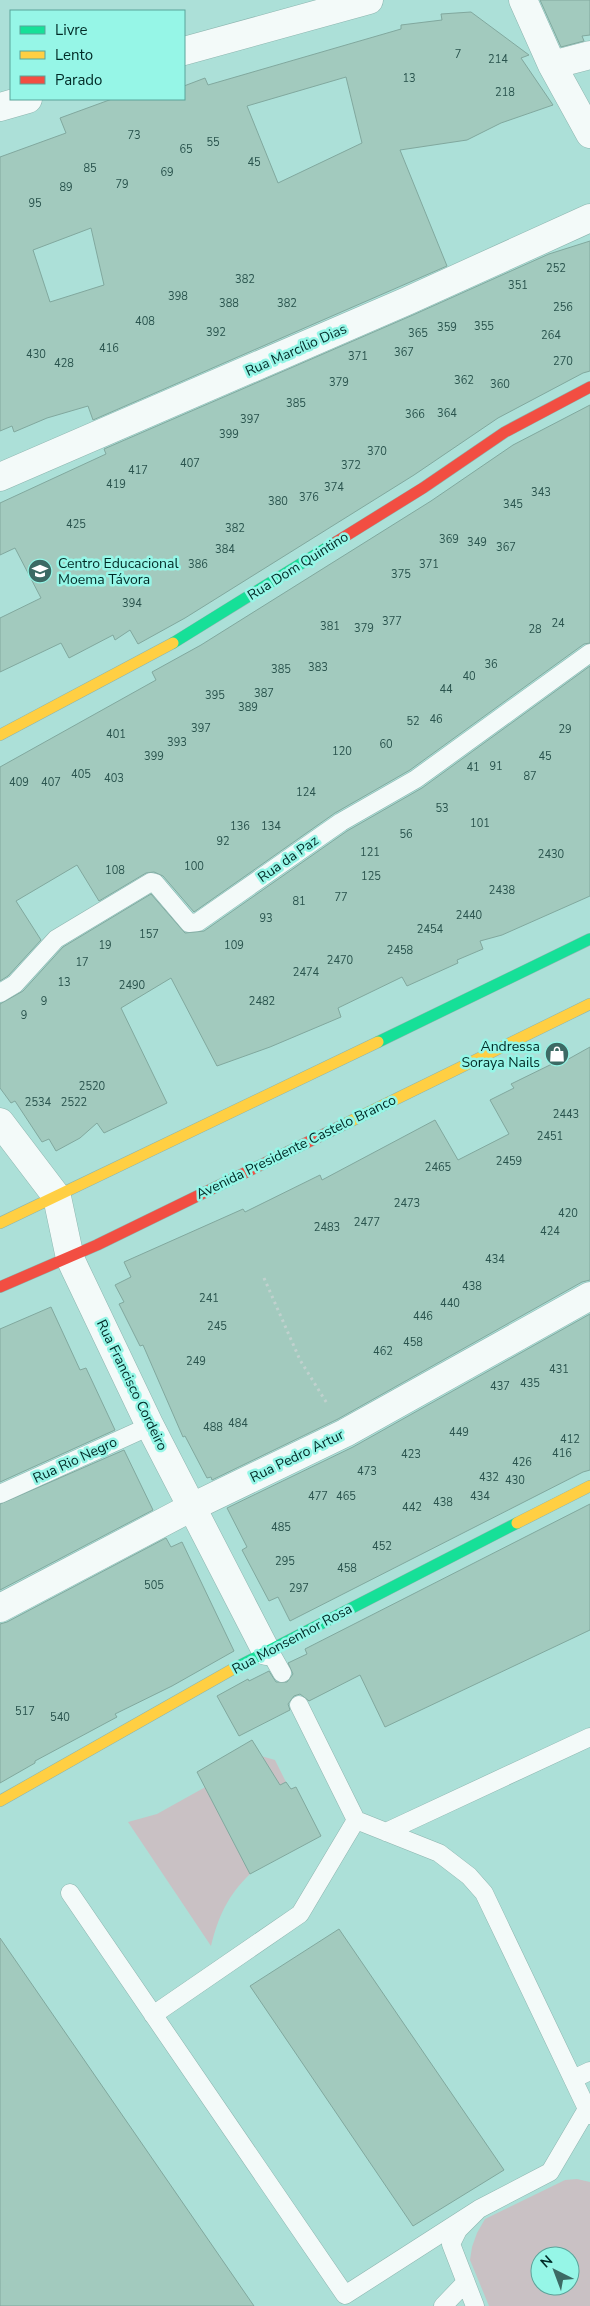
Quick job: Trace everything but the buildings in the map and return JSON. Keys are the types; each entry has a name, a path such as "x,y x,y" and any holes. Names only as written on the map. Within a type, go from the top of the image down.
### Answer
{"street":[{"path":"185,51 369,0"},
{"path":"523,0 552,65 590,134"},
{"path":"552,65 590,55"},
{"path":"0,108 25,100"},
{"name":"Rua Marcílio Dias","path":"0,477 317,341 590,218"},
{"name":"Rua Dom Quintino","path":"0,735 193,632 423,488 505,432 590,387"},
{"path":"0,1223 590,940"},
{"name":"Avenida Presidente Castelo Branco","path":"0,1286 70,1258 590,1004"},
{"name":"Rua Francisco Cordeiro","path":"0,1122 57,1197 70,1258 150,1426 267,1650"},
{"name":"Rua Pedro Artur","path":"0,1608 192,1507 345,1433 590,1296"},
{"name":"Rua Monsenhor Rosa","path":"0,1801 267,1650 590,1486"}],"lane":[{"name":"Rua da Paz","path":"0,993 15,984 56,939 151,882 155,883 189,923 198,922 341,822 416,779 590,654"},
{"name":"Rua Rio Negro","path":"0,1494 150,1426"},
{"path":"267,1650 282,1673"},
{"path":"70,1893 345,2295 479,2209 550,2172 589,2112 484,1893 469,1876 439,1854 356,1820 299,1706"},
{"path":"386,1832 590,1737"},
{"path":"153,2015 300,1914 356,1820"},
{"path":"573,2079 590,2071"},
{"path":"475,2306 451,2244 458,2230 479,2209"},
{"path":"443,2306 466,2282"}],"path":[{"path":"264,1278 300,1360 345,1433"}],"shaded area":[{"path":"261,1756 275,1760 286,1782 221,1817 250,1874 242,1882 225,1907 211,1946 128,1822 157,1814"},
{"path":"577,2179 590,2182 590,2306 489,2306 470,2260 477,2233 485,2219 565,2180"}],"traffic: fast":[{"path":"173,643 336,542"},
{"path":"378,1042 590,939"},
{"path":"233,1669 517,1523"}],"traffic: slow":[{"path":"0,735 173,643"},
{"path":"345,1124 590,1004"},
{"path":"0,1223 378,1042"},
{"path":"517,1523 590,1486"},
{"path":"0,1801 233,1669"}],"traffic: jam":[{"path":"336,542 423,488 505,432 590,387"},
{"path":"0,1287 97,1245 345,1124"}],"place":[{"name":"Centro Educacional Moema Távora","path":"40,571"},
{"name":"Andressa Soraya Nails","path":"557,1054"}]}
